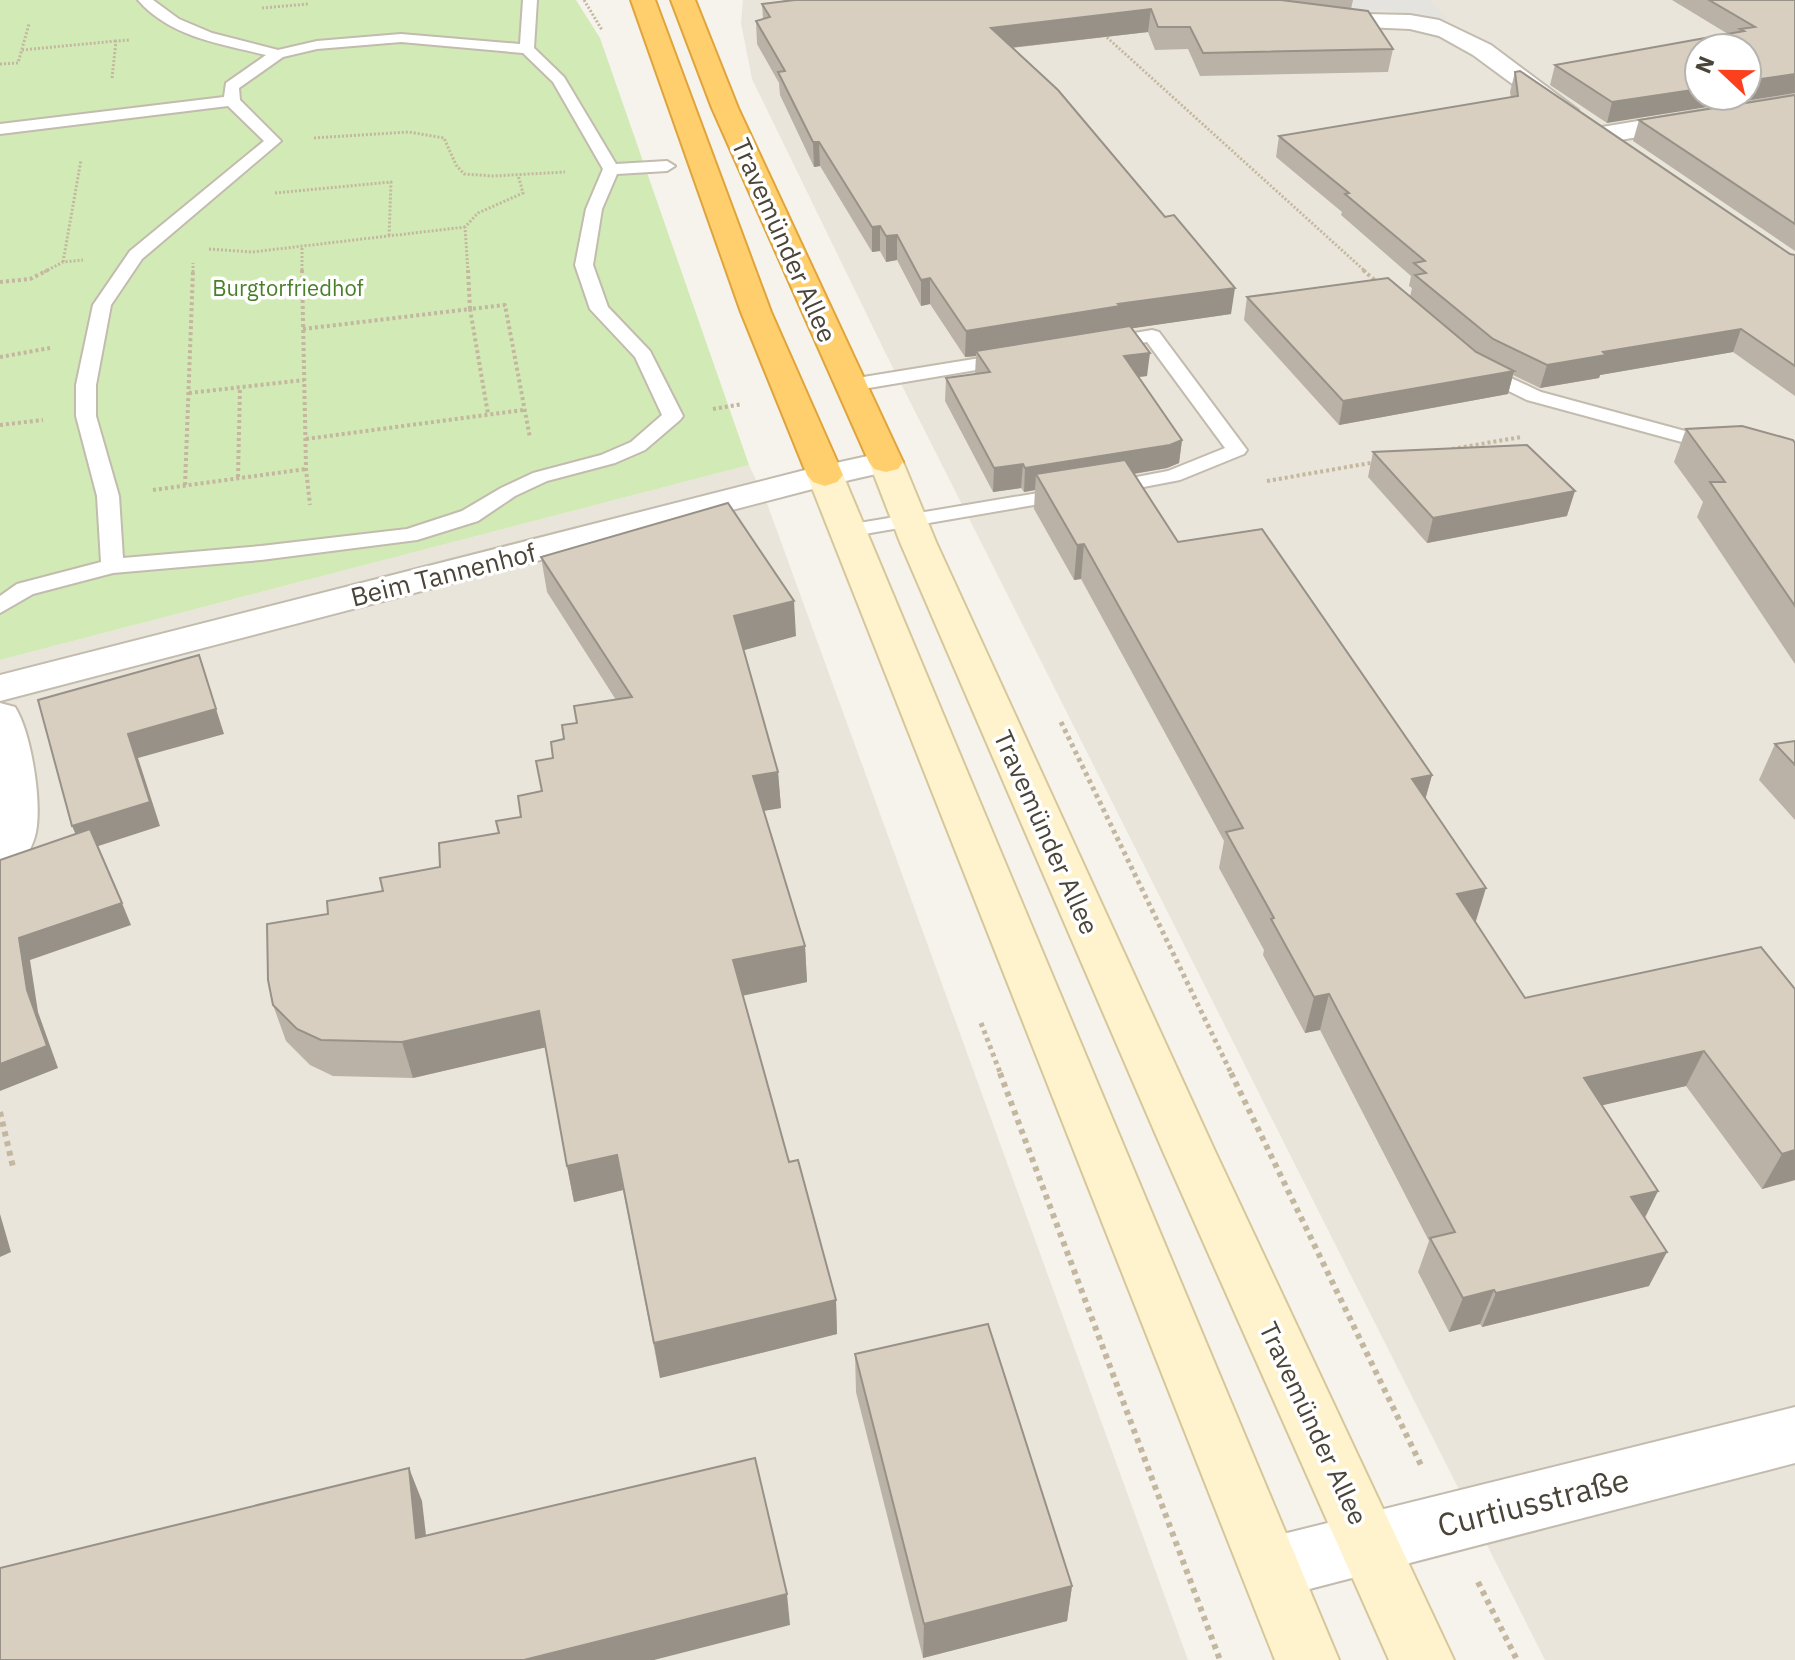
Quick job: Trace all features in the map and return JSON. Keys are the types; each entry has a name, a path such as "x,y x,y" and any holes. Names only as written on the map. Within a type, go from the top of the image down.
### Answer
{"highway":[{"name":"Travemünder Allee","path":"683,0 732,122 886,462"},
{"name":"Travemünder Allee","path":"643,1 756,312 825,475"}],"main road":[{"name":"Travemünder Allee","path":"886,462 1188,1149 1422,1660"},
{"name":"Travemünder Allee","path":"825,475 1307,1660"}],"street":[{"path":"1258,0 1278,13 1309,18 1414,22 1449,31 1638,160"},
{"path":"1602,135 1795,103"},
{"name":"Beim Tannenhof","path":"0,688 825,475 886,462"},
{"path":"0,716 17,822 6,855 0,860"},
{"name":"Curtiusstraße","path":"1271,1568 1795,1435"}],"lane":[{"path":"145,0 163,18 200,34 278,54"},
{"path":"527,49 530,0"},
{"path":"112,566 108,496 86,416 86,385 102,305 136,255 273,141 232,101 231,86 278,54 317,45 401,38 467,41 527,49 559,80 611,169"},
{"path":"0,129 232,101"},
{"path":"611,169 667,166"},
{"path":"0,606 25,589 112,566 409,535 470,516 508,492 540,477 608,459 638,446 673,416 643,355 599,309 584,265 594,209 611,169"},
{"path":"847,531 1173,476 1237,450 1152,336 1081,348"},
{"path":"851,385 1038,355"},
{"path":"1468,359 1479,369 1534,396 1731,449"}],"path":[{"path":"0,64 18,63 29,24"},
{"path":"1099,31 1388,292"},
{"path":"22,50 200,34"},
{"path":"63,262 83,148 106,131 116,41"},
{"path":"273,141 409,132 444,138 456,165 464,174 518,175 611,169"},
{"path":"152,241 252,252 465,227 478,213 523,193 518,175"},
{"path":"201,201 391,182 389,237"},
{"path":"465,227 470,309 488,414"},
{"path":"185,485 194,247"},
{"path":"302,248 306,469 315,545"},
{"path":"0,282 30,279 63,262 136,255"},
{"path":"303,329 505,305 523,410 540,477"},
{"path":"189,393 304,380"},
{"path":"238,477 240,387"},
{"path":"306,439 523,410"},
{"path":"1447,450 1524,436"},
{"path":"1263,482 1386,461"},
{"path":"108,496 306,469"},
{"path":"0,1112 13,1167"}],"shaded area":[{"path":"743,0 1795,0 1795,1660 1545,1660 886,354 752,79 741,23"},
{"path":"1281,0 1429,0 1448,20 1383,10 1321,9"},
{"path":"749,465 768,506 1188,1660 0,1660 0,660"}],"green space":[{"name":"Burgtorfriedhof","path":"0,0 576,0 600,38 749,465 0,660"}],"building":[{"path":"795,0 1281,0 1368,11 1393,49 1203,53 1190,27 1158,27 1151,9 991,28 1058,90 1165,217 1174,215 1235,288 1118,304 1120,306 966,331 930,278 921,280 897,235 886,236 880,226 872,227 819,142 813,142 778,72 785,71 756,21 770,17 762,4"},
{"path":"1709,0 1795,0 1795,74 1763,79 1763,32 1738,32 1744,31 1740,29 1755,27"},
{"path":"1683,42 1683,91 1612,102 1555,65"},
{"path":"1520,71 1795,255 1795,366 1741,329 1603,352 1606,355 1547,365 1493,339 1415,275 1426,273 1414,263 1425,261 1279,136 1518,96 1515,72"},
{"path":"1795,95 1795,224 1639,120 1689,112 1763,112 1763,100"},
{"path":"1388,278 1476,352 1514,371 1343,401 1247,297"},
{"path":"1130,326 1150,353 1124,356 1182,440 1170,445 1025,468 1023,464 994,468 946,378 990,372 976,351"},
{"path":"1742,426 1795,443 1795,606 1710,482 1725,482 1686,429"},
{"path":"1527,445 1575,491 1433,518 1373,452"},
{"path":"1125,460 1178,542 1262,529 1432,775 1412,779 1486,888 1457,894 1525,998 1761,947 1795,989 1795,1150 1782,1154 1704,1051 1584,1078 1658,1191 1631,1197 1667,1252 1463,1298 1430,1238 1455,1232 1329,994 1314,997 1271,919 1274,918 1226,832 1243,828 1084,544 1077,545 1036,474"},
{"path":"728,503 794,601 734,616 778,772 753,776 805,946 733,960 789,1162 798,1160 836,1300 654,1343 617,1155 567,1166 539,1011 402,1042 321,1040 297,1029 273,1005 268,980 267,924 328,914 327,901 383,891 380,878 440,867 439,843 499,833 496,821 521,817 518,796 542,791 536,761 553,758 551,742 564,739 562,725 577,723 574,706 632,697 541,557"},
{"path":"199,655 216,709 128,734 150,802 72,826 38,700"},
{"path":"1795,741 1795,765 1775,744"},
{"path":"90,829 122,903 19,938 27,990 47,1046 0,1064 0,860"},
{"path":"988,1324 1072,1586 924,1624 855,1354"},
{"path":"755,1458 787,1594 524,1660 0,1660 0,1568 409,1468 416,1538"}]}
